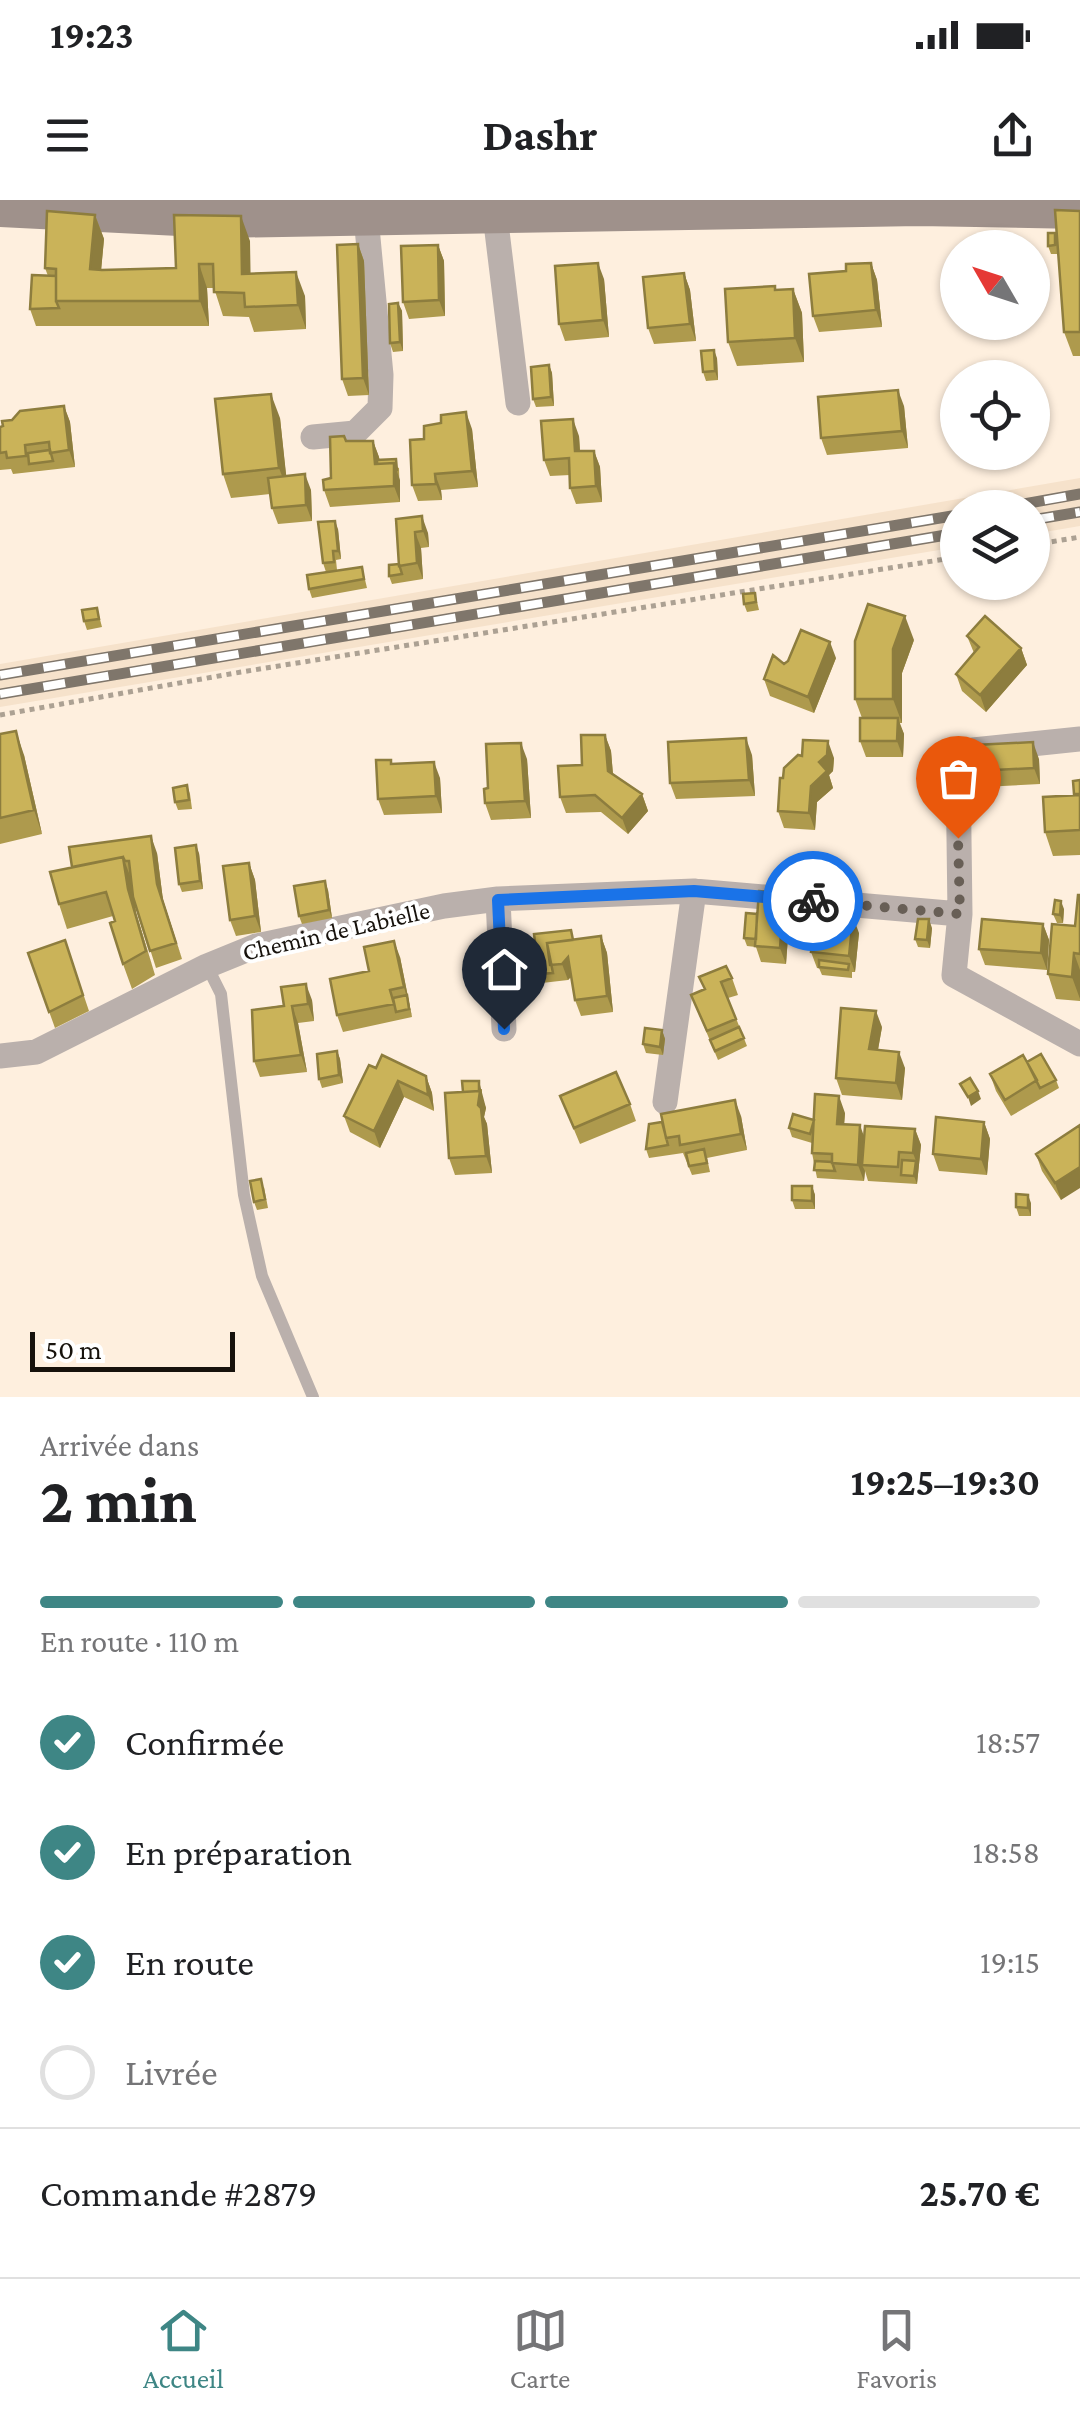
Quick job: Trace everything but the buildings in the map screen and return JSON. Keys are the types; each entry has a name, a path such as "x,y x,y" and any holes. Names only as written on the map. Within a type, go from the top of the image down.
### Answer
{"main road":[{"path":"0,208 219,219 919,203 1080,210"}],"street":[{"path":"495,215 518,403"},
{"path":"314,437 354,433 380,408 381,375 366,217"},
{"path":"1080,738 973,750 958,762 960,914 954,975 1080,1044"},
{"path":"665,1102 694,891"},
{"name":"Chemin de Labielle","path":"0,1056 36,1052 256,946 444,906 694,891 960,914"},
{"path":"498,900 504,1029"}],"lane":[{"path":"208,966 222,994 244,1196 262,1276 313,1397"}],"path":[{"path":"1050,541 1080,537"},
{"path":"0,715 260,669 940,560"}],"shaded area":[{"path":"1080,478 1080,526 1050,531 1050,490 1010,490"},
{"path":"940,502 940,550 0,707 0,664"}],"railway":[{"path":"1050,499 1080,494"},
{"path":"1050,517 1080,512"},
{"path":"0,675 940,518"},
{"path":"0,694 940,536"}],"way so far":[{"path":"813,901 960,914 958,838"}],"route":[{"path":"504,1029 498,900 694,891 813,901"}]}
